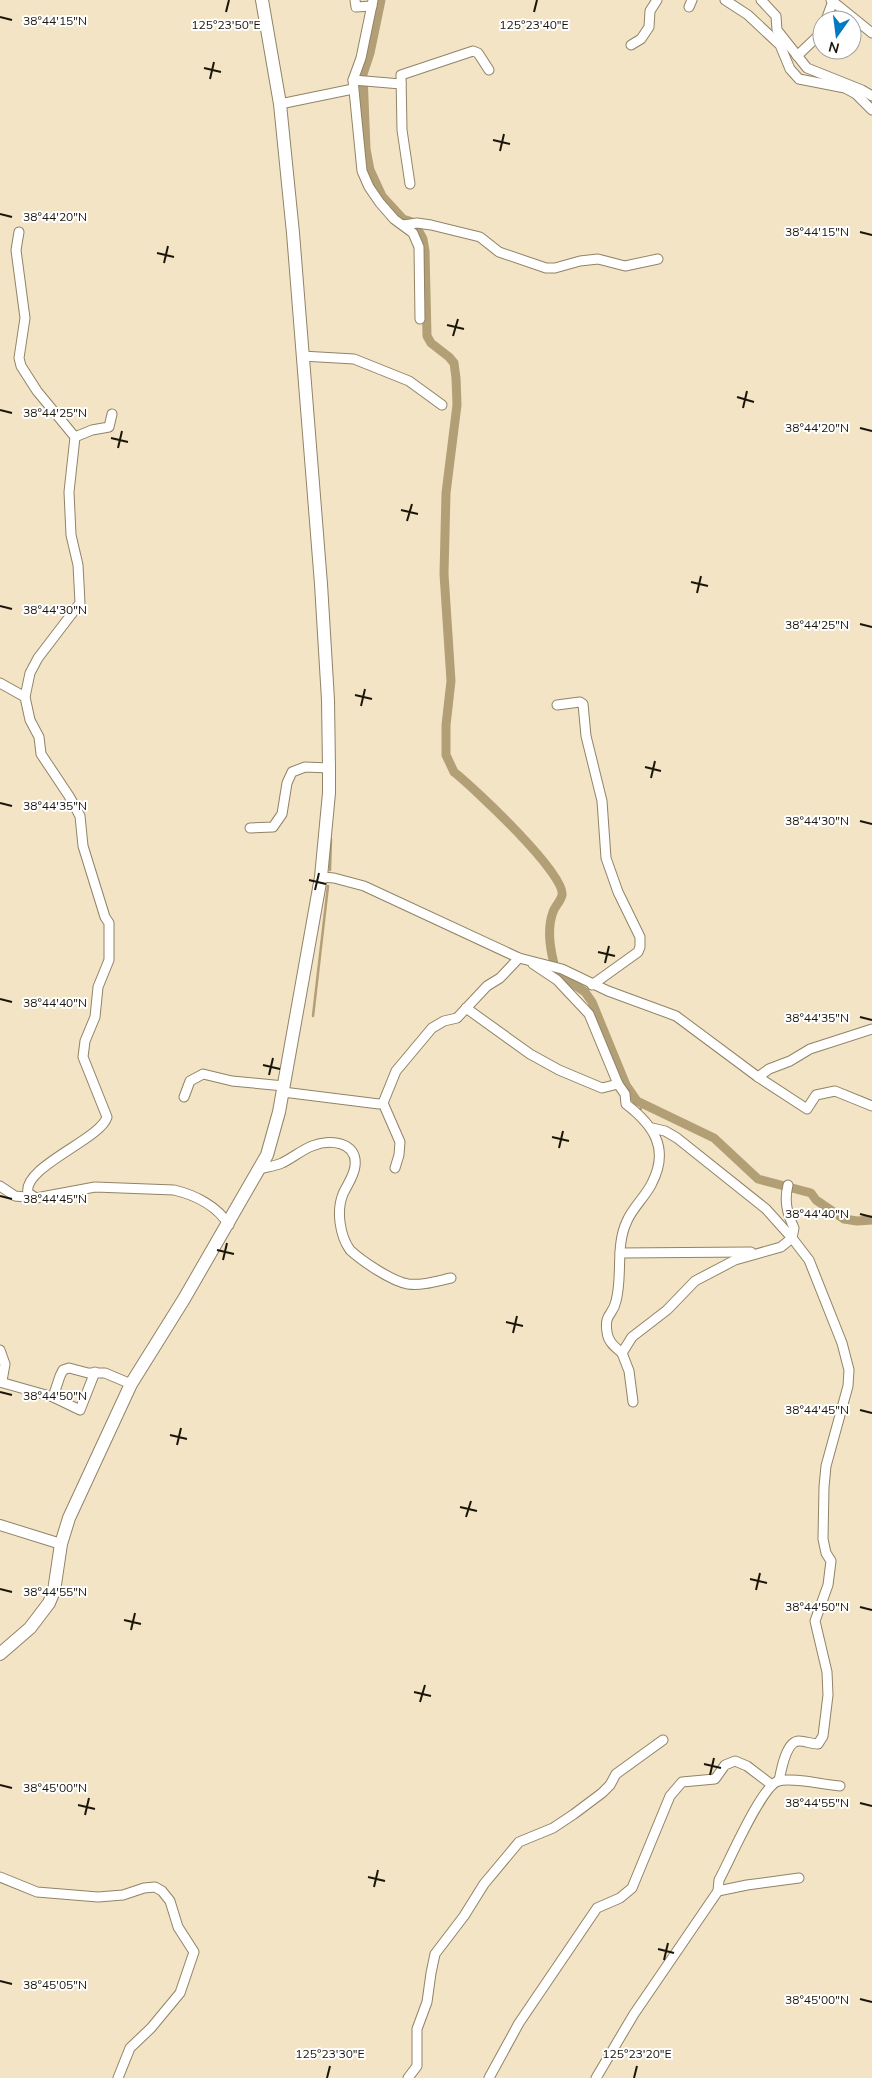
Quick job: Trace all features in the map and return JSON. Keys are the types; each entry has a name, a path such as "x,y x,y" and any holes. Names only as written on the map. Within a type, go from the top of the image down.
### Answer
{"main road":[{"path":"0,1654 30,1628 49,1603 54,1591 61,1544 69,1518 131,1384 229,1225 269,1148 284,1089 322,877 329,792 329,768 328,700 321,584 293,233 280,104 262,0"}],"street":[{"path":"356,0 356,8 373,3 358,83 362,171 369,187 394,219 409,224 480,237 499,252 546,268 555,268 580,261 598,260 626,266 658,259"},
{"path":"630,45 641,39 649,28 650,11 657,0"},
{"path":"725,0 748,15 780,46 790,69 799,79 845,88 856,94 872,110"},
{"path":"761,0 776,16 777,30 807,68 862,90 872,96"},
{"path":"832,1 872,33"},
{"path":"797,56 812,42"},
{"path":"410,184 402,130 401,75 473,51 478,53 489,70"},
{"path":"280,104 358,83 401,84"},
{"path":"409,224 419,247 420,319"},
{"path":"19,232 16,250 25,318 19,358 21,366 37,391 75,438 69,492 71,535 78,565 80,603 38,658 30,673 25,697 30,720 39,737 41,754 80,816 84,846 104,917 109,923 110,949 109,960 98,987 95,1017 85,1041 83,1057 108,1117 107,1121 64,1152 28,1182 28,1193 36,1198"},
{"path":"302,356 354,359 409,381 442,405"},
{"path":"75,438 92,430 109,427 112,414"},
{"path":"0,683 25,697"},
{"path":"557,705 580,702 583,704 586,736 602,800 606,858 618,892 640,936 638,952 592,985"},
{"path":"250,828 273,827 282,814 287,783 292,772 305,767 329,768"},
{"path":"322,877 334,878 364,886 524,959 557,980 590,1014 618,1084 625,1094 626,1104 652,1128 657,1138 660,1152 653,1182 627,1221 620,1253 616,1302 606,1318 608,1338 614,1347 622,1353 629,1371 633,1402"},
{"path":"524,959 562,969 592,985 676,1016 758,1077 807,1109 816,1095 835,1091 872,1106"},
{"path":"395,1168 400,1142 383,1103 396,1071 432,1028 444,1021 457,1018 487,986 524,959"},
{"path":"466,1008 530,1054 558,1070 602,1088 618,1084"},
{"path":"758,1077 769,1069 790,1061 810,1049 872,1029"},
{"path":"184,1097 190,1081 202,1074 232,1081 379,1104 383,1103"},
{"path":"596,2078 634,2014 718,1891 719,1880 755,1809 775,1783 792,1743 798,1741 818,1744 823,1736 827,1720 827,1672 815,1621 828,1584 831,1561 826,1553 823,1539 826,1466 848,1386 849,1370 842,1343 809,1260 792,1238 766,1209 685,1144 665,1132 652,1128"},
{"path":"259,1169 279,1164 313,1146 339,1142 348,1146 355,1156 355,1167 342,1196 340,1210 341,1227 346,1244 350,1250 391,1277 407,1284 426,1284 451,1278"},
{"path":"0,1186 15,1196 36,1198 95,1187 174,1190 187,1193 205,1203 223,1216 229,1225"},
{"path":"622,1353 632,1336 667,1310 695,1281 735,1260 781,1247 792,1238 794,1228 787,1214 788,1188"},
{"path":"620,1253 764,1252"},
{"path":"0,1350 4,1364 1,1382 53,1397 80,1410 95,1372"},
{"path":"53,1397 60,1376 64,1370 69,1368 88,1373 105,1373 131,1384"},
{"path":"0,1526 61,1544"},
{"path":"408,2078 416,2066 417,2029 427,2002 430,1973 435,1954 464,1916 484,1884 519,1842 554,1828 574,1814 606,1789 616,1774 663,1740"},
{"path":"488,2078 519,2023 597,1908 620,1898 632,1888 670,1796 682,1782 715,1779 724,1765 734,1761 747,1766 775,1783 792,1781 840,1786"},
{"path":"0,1877 37,1892 98,1897 124,1895 144,1888 155,1887 162,1891 170,1902 178,1927 194,1952 180,1993 151,2028 130,2048 118,2078"},
{"path":"718,1891 799,1878"}],"waterway":[{"path":"381,0 370,53 363,74 366,149 370,170 382,196 403,219 412,222 423,239 425,251 427,336 431,343 454,363 456,378 457,405 446,493 444,574 451,681 446,725 446,755 454,772 517,831 535,851 559,884 562,895 553,912 550,927 551,950 556,972 585,992 592,1002 626,1085 637,1101 714,1138 758,1179 811,1193 816,1200 844,1219 857,1221 872,1220"},
{"path":"330,870 331,839"},
{"path":"313,1016 328,886"},
{"path":"639,1113 642,1105"}]}
